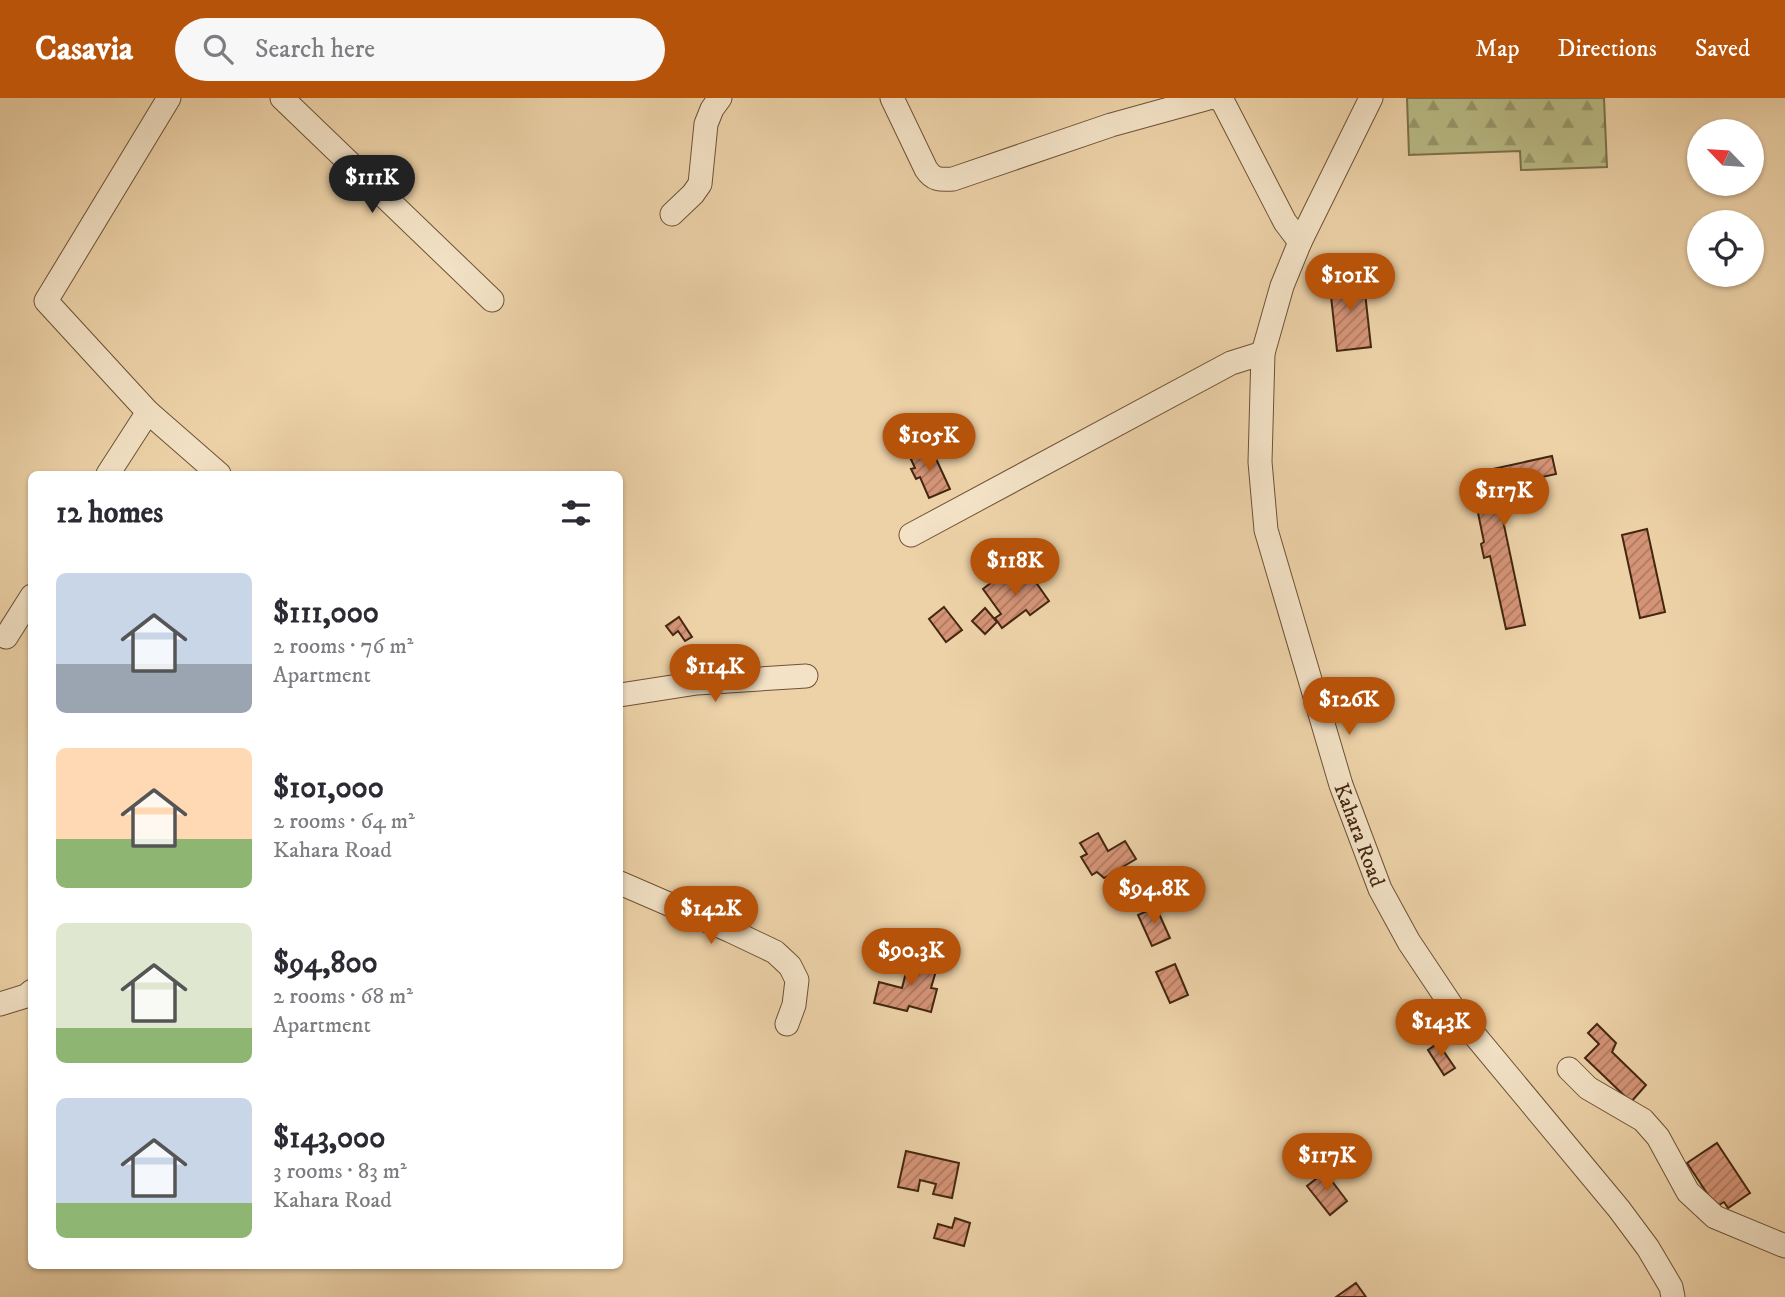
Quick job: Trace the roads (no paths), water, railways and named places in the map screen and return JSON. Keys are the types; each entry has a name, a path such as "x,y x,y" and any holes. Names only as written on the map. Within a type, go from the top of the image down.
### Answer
{"street":[{"path":"169,98 46,301 148,412 216,471"},
{"path":"282,98 492,300"},
{"path":"672,214 693,194 699,184 706,124 720,98"},
{"path":"892,98 926,169 931,177 940,180 953,179 1111,125 1209,98"},
{"path":"1217,98 1223,102 1285,222 1300,242"},
{"name":"Kahara Road","path":"1371,98 1300,242 1282,286 1263,353 1261,462 1266,530 1337,772 1380,889 1409,942 1457,1014 1619,1209 1648,1248 1671,1287 1673,1297"},
{"path":"911,535 1231,363 1263,353"},
{"path":"110,471 148,412"},
{"path":"6,637 28,602"},
{"path":"623,695 697,683 806,677"},
{"path":"623,884 775,952 790,966 797,980 794,1005 787,1024"},
{"path":"0,1004 28,994"},
{"path":"1569,1069 1588,1088 1643,1120 1658,1137 1688,1192 1715,1217 1785,1246"}]}
